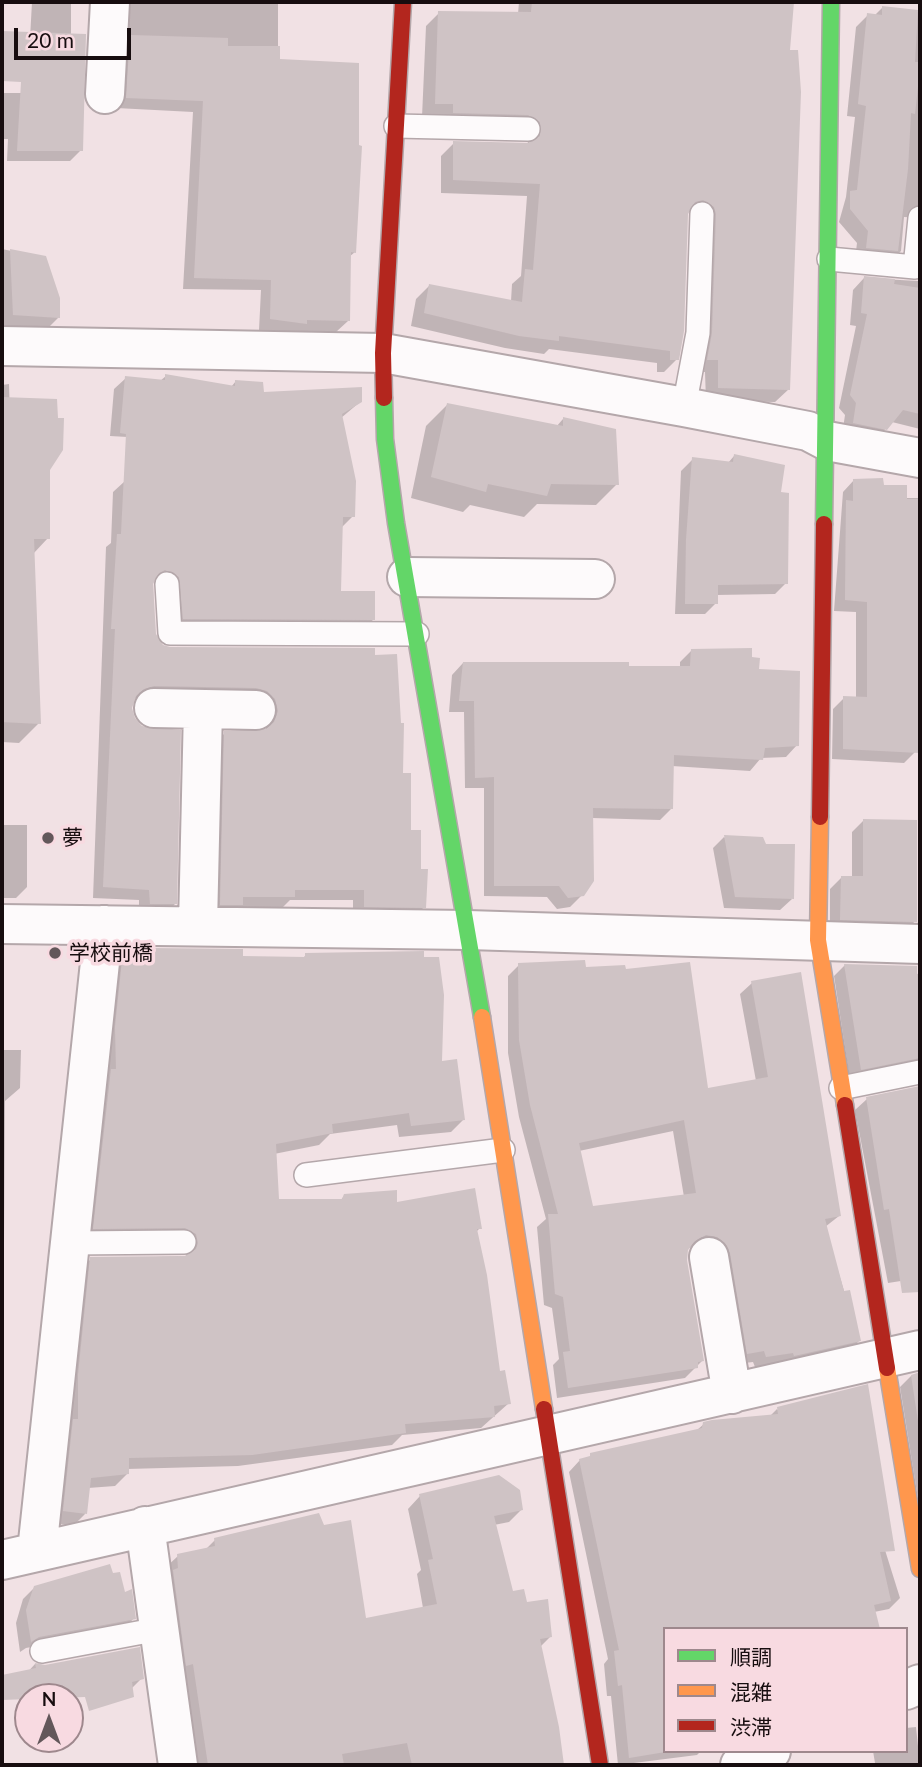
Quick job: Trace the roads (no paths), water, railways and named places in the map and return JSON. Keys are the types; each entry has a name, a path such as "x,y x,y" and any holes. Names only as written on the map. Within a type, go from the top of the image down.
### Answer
{"street":[{"path":"105,94 110,2"},
{"path":"403,2 383,353 386,439 468,930 600,1765"},
{"path":"831,2 818,940 841,1088 904,1354 920,1569"},
{"path":"2,345 383,353 808,431 827,441 920,458"},
{"path":"407,577 595,579"},
{"path":"154,708 256,710"},
{"path":"198,925 203,709"},
{"path":"2,924 468,930 920,944"},
{"path":"104,925 70,1243 19,1556 904,1354"},
{"path":"709,1257 732,1394"},
{"path":"145,1526 178,1765"},
{"path":"740,1765 767,1753"}],"lane":[{"path":"396,125 528,130"},
{"path":"684,407 698,333 702,214"},
{"path":"829,259 915,267 920,218"},
{"path":"167,584 170,633 417,634"},
{"path":"841,1088 920,1072"},
{"path":"306,1175 503,1150"},
{"path":"70,1243 184,1242"},
{"path":"43,1651 159,1629"}],"place":[{"name":"夢","path":"48,838"},
{"name":"学校前橋","path":"55,953"}]}
